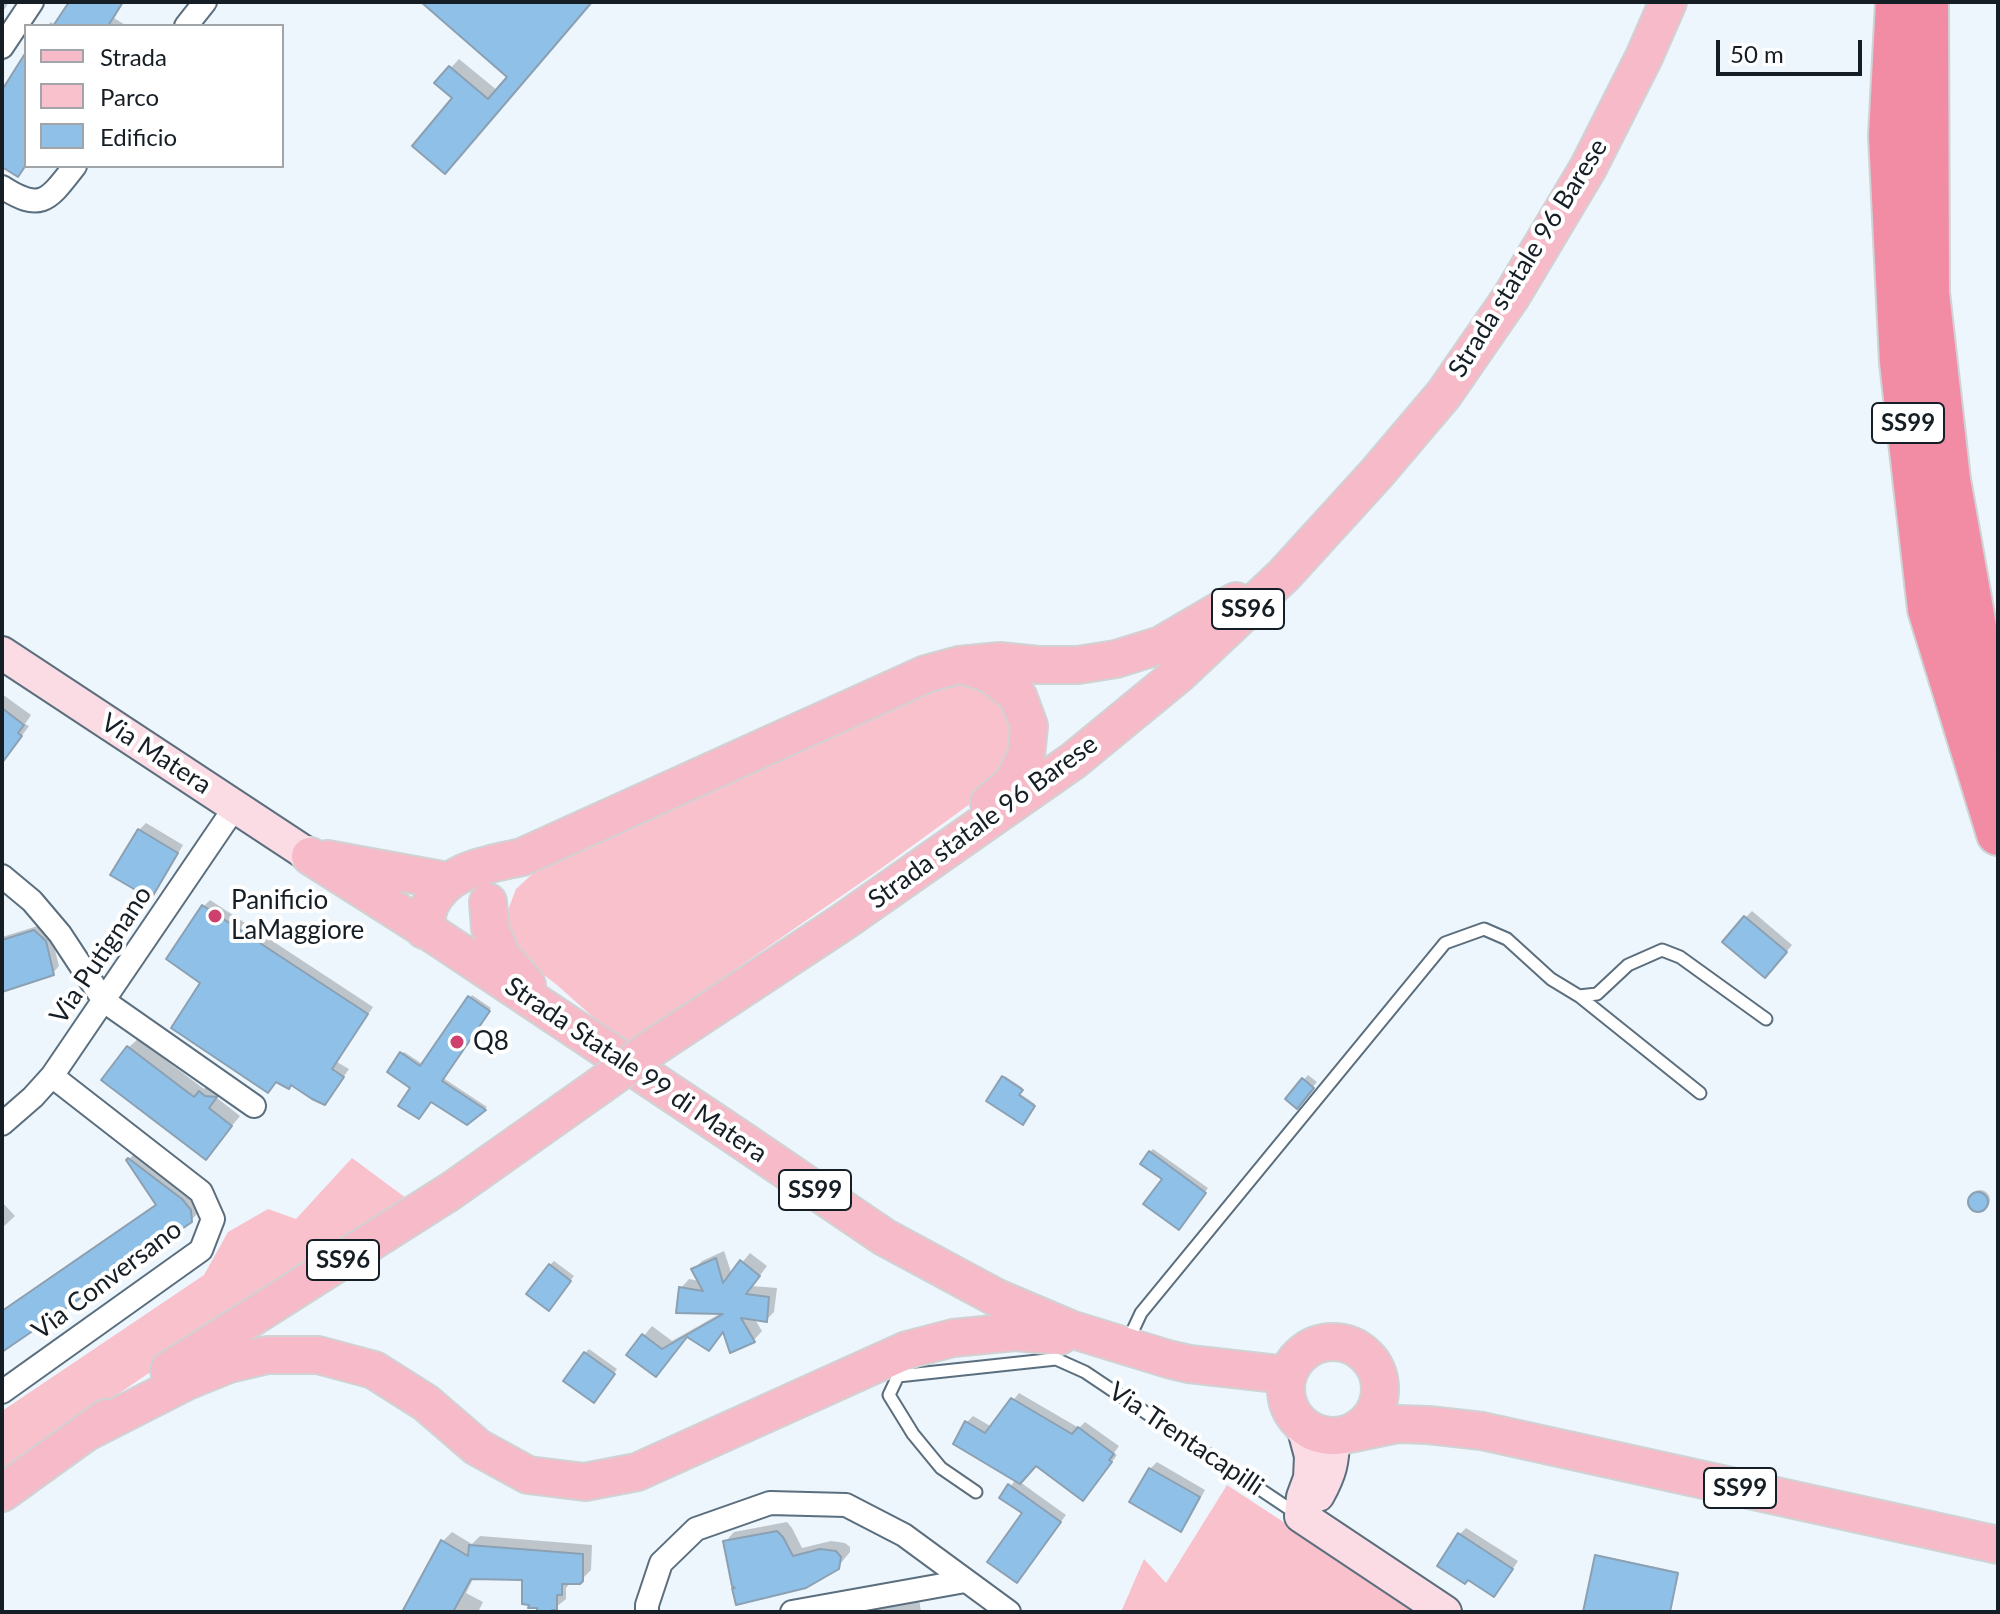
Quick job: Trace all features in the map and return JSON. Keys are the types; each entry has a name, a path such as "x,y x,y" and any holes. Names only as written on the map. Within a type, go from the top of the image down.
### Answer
{"highway":[{"name":"SS99","path":"1897,2 1890,136 1900,347 1929,609 1998,834"},
{"name":"SS99","path":"1927,2 1928,293 1949,480 1983,672 1998,734"}],"main road":[{"name":"Strada statale 96 Barese","path":"87,1432 167,1371 451,1191 651,1049 843,922 1073,761 1180,673 1284,575 1444,394 1511,297 1588,168 1668,2"},
{"path":"522,857 488,902 464,924 430,933 431,905 447,881 473,868 522,857 926,674 959,665 1000,661 1078,665 1116,659 1161,645 1238,600 1377,473"},
{"path":"843,922 1012,784 1026,756 1029,726 1018,696 990,674 959,665"},
{"path":"310,856 447,881"},
{"name":"Strada Statale 99 di Matera","path":"310,856 884,1237 1026,1312 1110,1343 1189,1364 1312,1415"},
{"path":"488,902 490,928 501,955 552,1014"},
{"path":"87,1432 187,1381 229,1364 267,1355 318,1355 374,1370 426,1403 477,1447 528,1475 585,1482 637,1472 907,1350 953,1338 1015,1332 1110,1343"},
{"path":"1334,1341 1349,1344 1363,1352 1373,1364 1379,1378 1380,1394 1371,1418 1362,1427 1312,1415 1294,1362 1305,1350 1319,1343 1334,1341"},
{"name":"SS99","path":"1380,1394 1482,1431"},
{"name":"SS99","path":"1312,1415 1482,1431 1998,1545"},
{"name":"SS96","path":"2,1493 87,1432"}],"street":[{"path":"2,47 32,2"},
{"path":"188,24 205,2"},
{"path":"2,187 20,199 38,201 53,193 73,168"},
{"name":"Via Matera","path":"2,653 310,856"},
{"name":"Via Putignano","path":"2,1124 52,1076 235,807"},
{"path":"2,876 32,901 60,934 104,1001 254,1106"},
{"name":"Via Conversano","path":"2,1392 201,1250 213,1219 201,1192 52,1076"},
{"path":"1301,1516 1303,1497 1310,1478 1312,1415"},
{"path":"647,1612 661,1563 696,1529 770,1503 846,1505 904,1535 1009,1612"},
{"name":"Via Trentacapilli","path":"1301,1516 1445,1612"},
{"path":"792,1612 965,1581"}],"lane":[{"path":"1110,1343 1141,1313 1445,943 1484,929 1507,939 1551,979 1579,996 1700,1093"},
{"path":"1579,996 1597,994 1628,965 1662,950 1680,957 1766,1019"},
{"name":"Via Trentacapilli","path":"976,1492 941,1468 913,1434 889,1395 898,1376 1056,1359 1085,1372 1301,1516"}],"green space":[{"path":"943,676 971,676 1007,707 1016,754 996,785 629,1043 603,1026 518,955 509,934 506,915 516,889 542,865"},
{"path":"352,1158 406,1198 2,1473 2,1411 204,1275 228,1232 268,1209 296,1219"},
{"path":"1227,1485 1421,1612 1121,1612 1144,1559 1166,1583"}],"building":[{"path":"69,2 123,2 109,24 54,24"},
{"path":"421,2 592,2 445,174 412,146 452,98 434,83 449,66 488,99 507,77"},
{"path":"24,55 24,168 18,177 2,167 2,90"},
{"path":"2,708 24,725 18,733 22,736 2,763"},
{"path":"138,829 178,853 151,899 110,875"},
{"path":"202,905 368,1014 332,1069 344,1077 325,1105 291,1085 289,1089 276,1082 268,1093 171,1028 200,983 166,959"},
{"path":"1744,916 1787,952 1765,978 1722,942"},
{"path":"34,930 46,941 54,975 2,992 2,940"},
{"path":"468,996 490,1011 442,1081 486,1110 467,1125 431,1102 419,1119 398,1106 410,1088 387,1072 400,1052 420,1066"},
{"path":"127,1046 194,1097 199,1091 205,1096 217,1097 209,1108 232,1126 206,1160 101,1080"},
{"path":"1002,1076 1023,1090 1019,1095 1035,1106 1023,1125 986,1101"},
{"path":"1302,1078 1314,1088 1297,1109 1285,1099"},
{"path":"1149,1151 1206,1193 1179,1230 1143,1204 1162,1179 1140,1164"},
{"path":"128,1158 182,1199 191,1210 192,1222 2,1352 2,1311 156,1205 126,1160"},
{"path":"1974,1192 1982,1192 1988,1202 1982,1212 1974,1212 1968,1206 1968,1198"},
{"path":"716,1258 723,1283 740,1260 760,1276 746,1294 769,1297 767,1322 741,1318 755,1342 730,1353 723,1332 709,1351 687,1337 656,1377 626,1355 642,1334 662,1349 723,1314 676,1313 679,1287 703,1291 691,1269"},
{"path":"549,1264 571,1281 549,1311 526,1294"},
{"path":"584,1352 615,1374 594,1403 563,1381"},
{"path":"1011,1398 1072,1434 1078,1427 1114,1454 1109,1460 1112,1462 1083,1501 1036,1466 1020,1484 953,1444 965,1421 985,1433"},
{"path":"1149,1468 1200,1497 1181,1532 1129,1502"},
{"path":"1008,1484 1061,1522 1017,1583 987,1562 1022,1513 999,1498"},
{"path":"777,1531 793,1556 820,1549 836,1551 841,1557 839,1569 806,1588 736,1605 732,1588 735,1588 732,1586 723,1541"},
{"path":"1458,1533 1513,1569 1494,1597 1468,1580 1465,1584 1437,1566"},
{"path":"441,1540 468,1556 469,1545 583,1554 583,1581 580,1584 562,1584 562,1595 557,1595 557,1610 552,1612 537,1612 537,1608 522,1604 522,1580 471,1579 453,1612 402,1612"},
{"path":"1595,1555 1678,1573 1670,1612 1583,1612"}],"place":[{"name":"Panificio LaMaggiore","path":"215,916"},
{"name":"Q8","path":"457,1042"}]}
